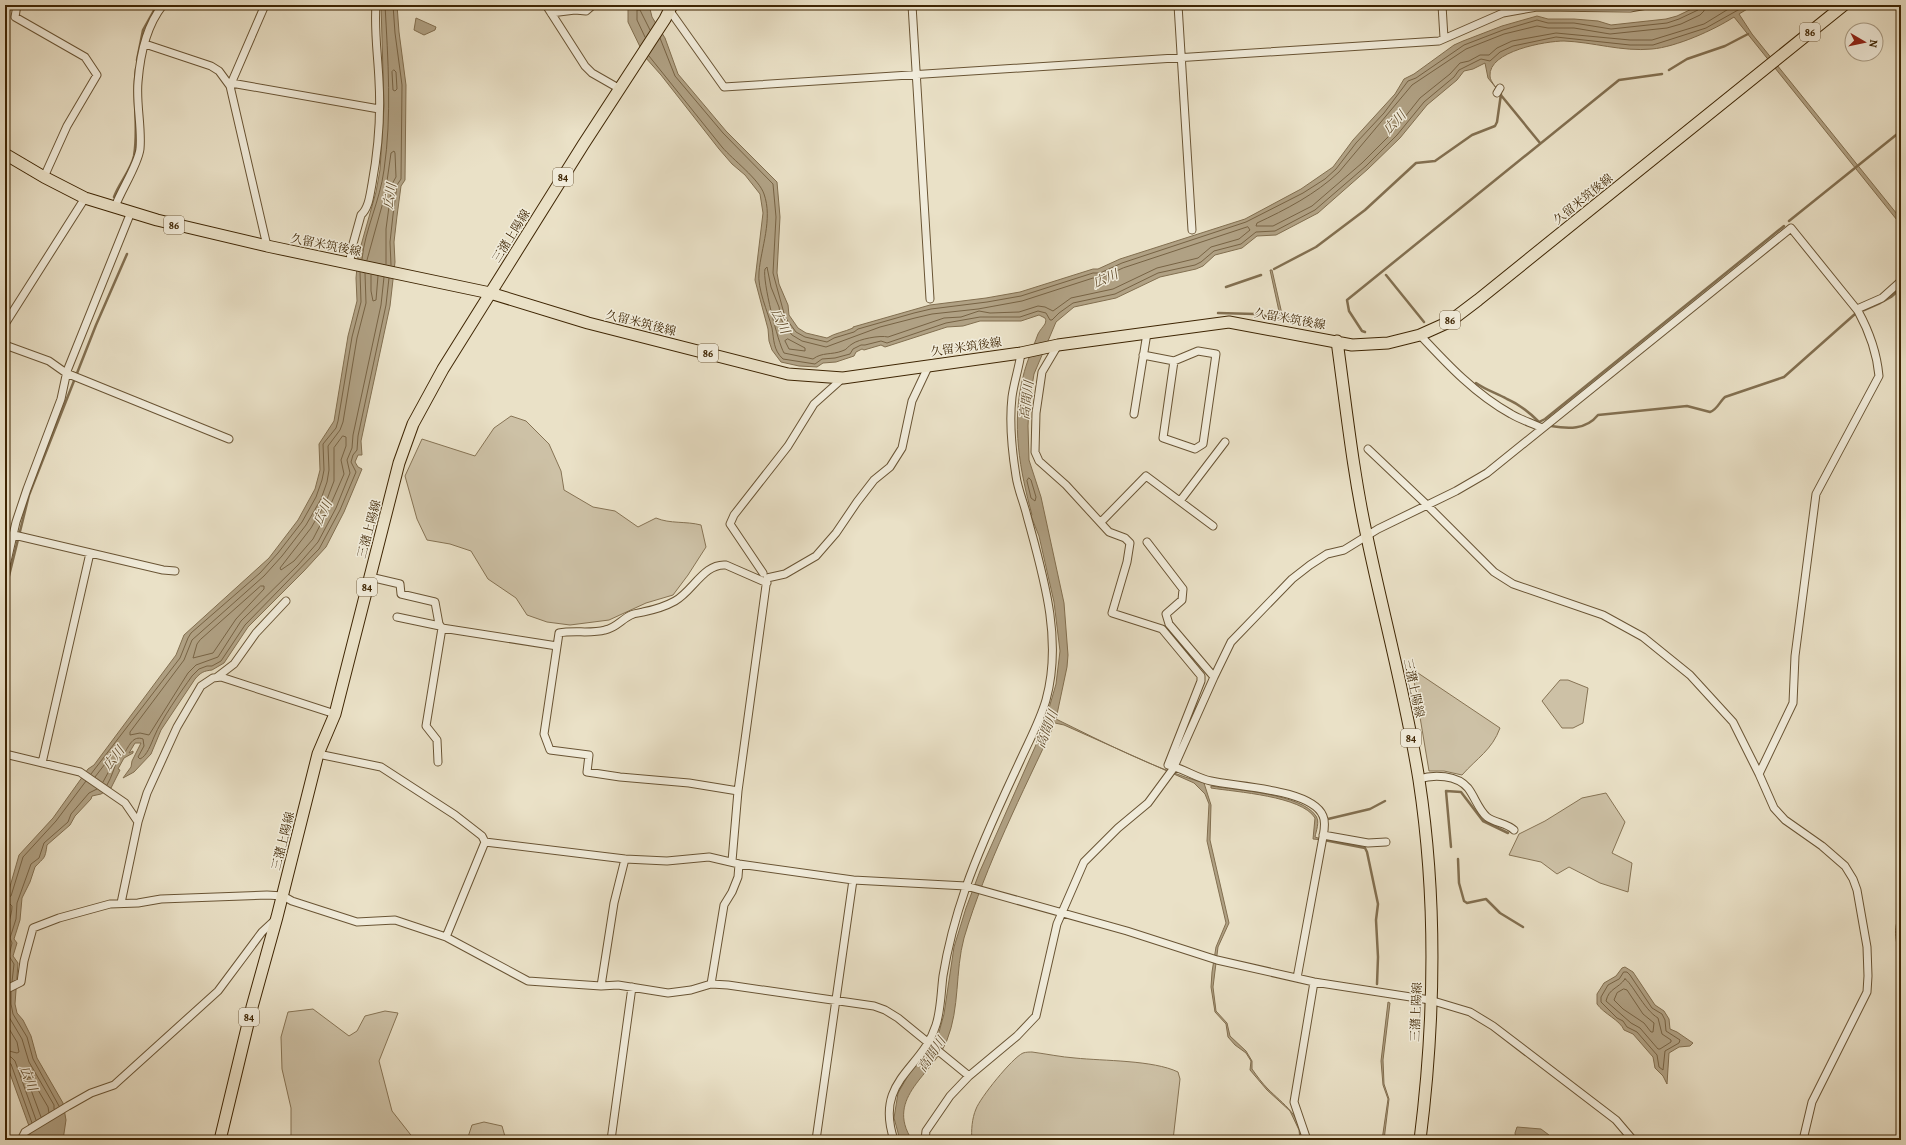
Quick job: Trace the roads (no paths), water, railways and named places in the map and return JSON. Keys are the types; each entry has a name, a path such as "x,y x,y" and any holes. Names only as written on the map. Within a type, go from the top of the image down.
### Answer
{"main road":[{"name":"久留米筑後線","path":"5,154 44,177 85,198 183,227 490,293 588,323 788,374 843,378 1024,352 1054,346 1228,322 1352,345 1388,343 1420,335 1449,322 1844,5"},
{"name":"三潴上陽線","path":"220,1140 252,1007 283,896 318,754 335,714 399,463 413,424 443,369 490,293 669,12"},
{"name":"三潴上陽線","path":"1337,341 1348,426 1367,535 1406,711 1419,778 1431,904 1430,1000 1426,1083 1420,1140"}],"street":[{"path":"17,5 15,17 85,57 96,75 67,126 44,177"},
{"path":"115,207 121,191 137,161 140,148 138,82 145,44 155,16 164,5"},
{"path":"230,85 266,5"},
{"path":"352,264 351,252 361,215 365,211 370,193 378,153 380,82 376,47 376,5"},
{"path":"546,5 584,66 592,73 620,89"},
{"path":"551,13 575,10 586,11 593,5"},
{"path":"912,5 930,298"},
{"path":"1178,5 1192,230"},
{"path":"1442,5 1444,38"},
{"path":"669,12 724,87 917,76 1439,41 1503,13 1537,7 1630,8 1648,5"},
{"path":"145,44 211,66 219,71 230,85 267,246"},
{"path":"230,85 379,110"},
{"path":"5,324 85,198"},
{"path":"5,570 17,535 27,489 61,399 72,376 131,212"},
{"path":"924,1140 926,1131 950,1096 969,1076 1017,1036 1036,1016 1057,924 1084,862 1118,828 1148,803 1173,770 1231,642 1292,579 1310,564 1327,554 1344,550 1367,535 1428,505 1487,473 1791,228 1858,311 1866,326 1878,362 1879,376 1816,494 1794,656 1792,703 1759,774"},
{"path":"1858,311 1882,298 1901,281"},
{"path":"1134,414 1147,334"},
{"path":"1420,335 1455,373 1492,402 1512,415 1542,428"},
{"path":"5,345 49,361 72,376 229,439"},
{"path":"1054,346 1042,372 1036,413 1035,452 1039,461 1066,485 1109,532 1125,538 1130,543 1127,562 1112,613 1162,629 1201,676 1201,681 1168,765 1173,770 1210,781 1288,794 1306,801 1321,811 1324,817 1323,838 1297,978"},
{"path":"1144,356 1174,360 1198,351 1216,354 1203,444 1195,449 1163,438 1174,360"},
{"path":"894,1140 890,1108 894,1090 904,1073 929,1044 936,1025 950,937 966,886 992,823 1038,721 1046,699 1054,653 1047,590 1017,479 1014,459 1011,414 1012,396 1024,352"},
{"path":"732,861 738,791 767,578 785,574 816,556 836,533 856,502 874,480 890,467 902,448 912,401 929,365"},
{"path":"763,573 730,524 734,515 788,446 814,404 843,378"},
{"path":"1180,501 1225,442"},
{"path":"1368,449 1428,505 1494,572 1513,584 1603,615 1643,637 1690,675 1733,722 1774,808 1785,820 1822,846 1845,866 1857,890 1867,947 1867,992 1812,1102 1803,1140"},
{"path":"1101,522 1146,476 1213,526"},
{"path":"17,535 163,570 175,571"},
{"path":"1147,542 1183,589 1182,600 1166,614 1169,624 1214,677"},
{"path":"42,763 90,553"},
{"path":"738,791 690,783 620,777 587,772 589,755 550,750 544,734 559,633 569,631 605,630 618,624 631,615 645,612 675,601 687,592 712,566 716,565 726,564 766,583"},
{"path":"370,577 400,584 401,594 435,602 441,627 426,726 438,740 438,762"},
{"path":"121,903 138,822 147,793 177,727 201,686 234,664 256,633 286,601"},
{"path":"397,617 441,627 557,646"},
{"path":"216,677 221,677 335,714"},
{"path":"5,754 80,772 125,803 138,822"},
{"path":"318,754 381,767 455,815 482,836 485,842 446,937"},
{"path":"1419,778 1439,776 1458,780 1468,788 1483,813 1488,818 1510,826 1514,830"},
{"path":"1323,838 1368,843 1386,842"},
{"path":"485,842 625,859 667,861 709,857 732,861 739,864 853,880 966,886 1126,931 1215,960 1314,982 1430,1000 1470,1012 1493,1026 1616,1120 1633,1140"},
{"path":"601,986 614,903 625,859"},
{"path":"711,984 724,905 732,892 738,877 739,864"},
{"path":"816,1140 853,880"},
{"path":"5,990 20,982 33,928 60,918 110,904 138,903 161,899 267,895 283,896 292,901 357,922 395,920 446,937 528,981 601,986 618,985 668,993 691,990 711,984 728,985 874,1006 885,1010 898,1018 969,1076"},
{"path":"21,1140 25,1132 91,1093 114,1085 120,1080 218,991 262,932 277,917"},
{"path":"1307,1140 1294,1102 1314,982"},
{"path":"611,1140 632,987"}],"water":[{"name":"広川","path":"381,5 397,5 406,85 405,180 401,186 397,216 394,242 395,262 390,306 361,441 362,455 358,455 355,462 358,467 362,469 344,512 326,547 248,627 224,663 212,670 203,672 195,679 161,730 151,754 134,772 123,778 131,767 132,761 141,743 135,743 129,753 133,751 133,753 124,758 111,788 101,794 92,796 75,816 70,825 47,845 45,856 35,867 22,898 20,920 14,939 17,943 13,956 18,963 15,1004 17,1013 23,1020 31,1036 37,1058 63,1103 66,1120 63,1140 30,1140 29,1126 5,1060 5,904 19,855 53,818 88,769 94,765 176,655 184,635 269,558 298,520 315,489 320,470 319,444 334,421 348,336 357,301 356,278 358,256 376,192 380,170 384,106"},
{"path":"628,5 649,5 652,17 665,38 678,74 726,131 777,182 780,217 777,273 779,284 788,305 789,315 798,328 806,333 827,338 853,327 930,305 1020,292 1093,269 1098,269 1120,259 1245,219 1301,189 1333,167 1353,140 1395,94 1404,79 1414,74 1454,45 1502,26 1537,16 1548,19 1598,21 1611,25 1666,19 1677,16 1700,5 1754,5 1739,14 1752,34 1901,219 1901,225 1734,17 1694,37 1662,48 1641,50 1564,41 1532,45 1508,54 1498,60 1492,67 1490,78 1501,94 1488,78 1485,63 1473,69 1464,71 1457,80 1427,105 1400,138 1368,169 1318,213 1276,235 1257,236 1242,248 1215,255 1203,266 1196,269 1160,277 1116,298 1074,307 1056,322 1034,374 1029,404 1028,426 1029,460 1041,497 1064,603 1068,655 1067,667 1056,719 1116,748 1064,725 1055,723 1005,829 983,883 973,910 961,951 956,1002 951,1028 941,1052 907,1098 904,1111 905,1125 912,1140 900,1140 894,1118 898,1093 909,1074 938,1036 944,1014 954,947 966,908 980,871 1043,729 1056,684 1060,651 1054,602 1039,536 1031,516 1018,447 1017,430 1019,395 1024,372 1038,334 1045,324 1046,319 1039,315 1021,321 980,321 963,326 947,327 885,347 881,345 864,350 862,349 856,352 854,356 836,362 823,363 817,367 799,366 781,362 772,350 769,341 768,329 755,280 763,213 760,194 745,175 732,164 719,149 645,57 628,22"},
{"path":"416,18 436,27 435,30 424,35 414,30"},
{"path":"1270,270 1272,270 1282,314 1299,318 1299,320 1280,316"},
{"path":"1153,765 1204,783 1211,805 1210,840 1229,923 1218,947 1213,987 1216,1011 1227,1023 1230,1036 1246,1051 1252,1061 1252,1069 1268,1089 1291,1111 1295,1117 1299,1124 1302,1140 1300,1140 1299,1130 1290,1111 1267,1090 1250,1070 1251,1061 1246,1053 1235,1045 1228,1037 1226,1024 1215,1012 1211,987 1212,972 1216,947 1226,923 1207,841 1209,804 1205,794 1194,783"},
{"path":"1211,786 1268,794 1297,803 1308,809 1316,816 1318,824 1315,837 1324,840 1313,839 1315,818 1308,811 1297,805 1268,796 1211,788"},
{"path":"1625,967 1633,972 1655,1005 1664,1011 1669,1019 1670,1029 1693,1043 1690,1046 1679,1047 1669,1053 1667,1084 1663,1076 1655,1068 1653,1057 1633,1034 1624,1030 1619,1023 1597,1004 1597,994 1604,983 1616,976 1622,968"},
{"path":"1388,1002 1390,1003 1383,1060 1384,1084 1389,1099 1384,1140 1382,1140 1388,1099 1383,1085 1381,1061"},
{"path":"1517,1127 1541,1129 1549,1135 1544,1140 1516,1140 1515,1133"}],"waterway":[{"path":"137,60 143,30 157,5"},
{"path":"1669,70 1687,59 1725,46 1748,34"},
{"path":"114,197 134,156 136,134 136,69"},
{"path":"1365,332 1362,331 1349,311 1347,300 1619,80 1662,74"},
{"path":"1500,94 1540,143"},
{"path":"1274,269 1316,247 1365,210 1416,163 1435,161 1472,135 1495,126 1497,122 1501,94"},
{"path":"1789,221 1901,131"},
{"path":"1476,383 1487,390 1516,403 1539,422 1545,419 1784,226"},
{"path":"5,592 29,495 96,325 127,254"},
{"path":"1226,287 1261,275"},
{"path":"1386,275 1424,322"},
{"path":"1551,426 1570,428 1582,426 1593,420 1598,415 1687,406 1710,412 1715,409 1725,397 1784,377 1855,314 1891,297 1901,288"},
{"path":"1218,313 1255,314 1292,321"},
{"path":"1451,847 1446,791 1461,792 1483,821 1508,833"},
{"path":"1328,819 1370,809 1385,801"},
{"path":"1324,840 1365,848 1367,852 1378,904 1376,920 1378,957 1377,984"},
{"path":"1458,859 1459,883 1464,901 1467,903 1486,899 1500,913 1523,927"}],"water label":[{"name":"高間川","path":"1026,400"},
{"name":"高間川","path":"1046,729"},
{"name":"高間川","path":"931,1054"}]}
